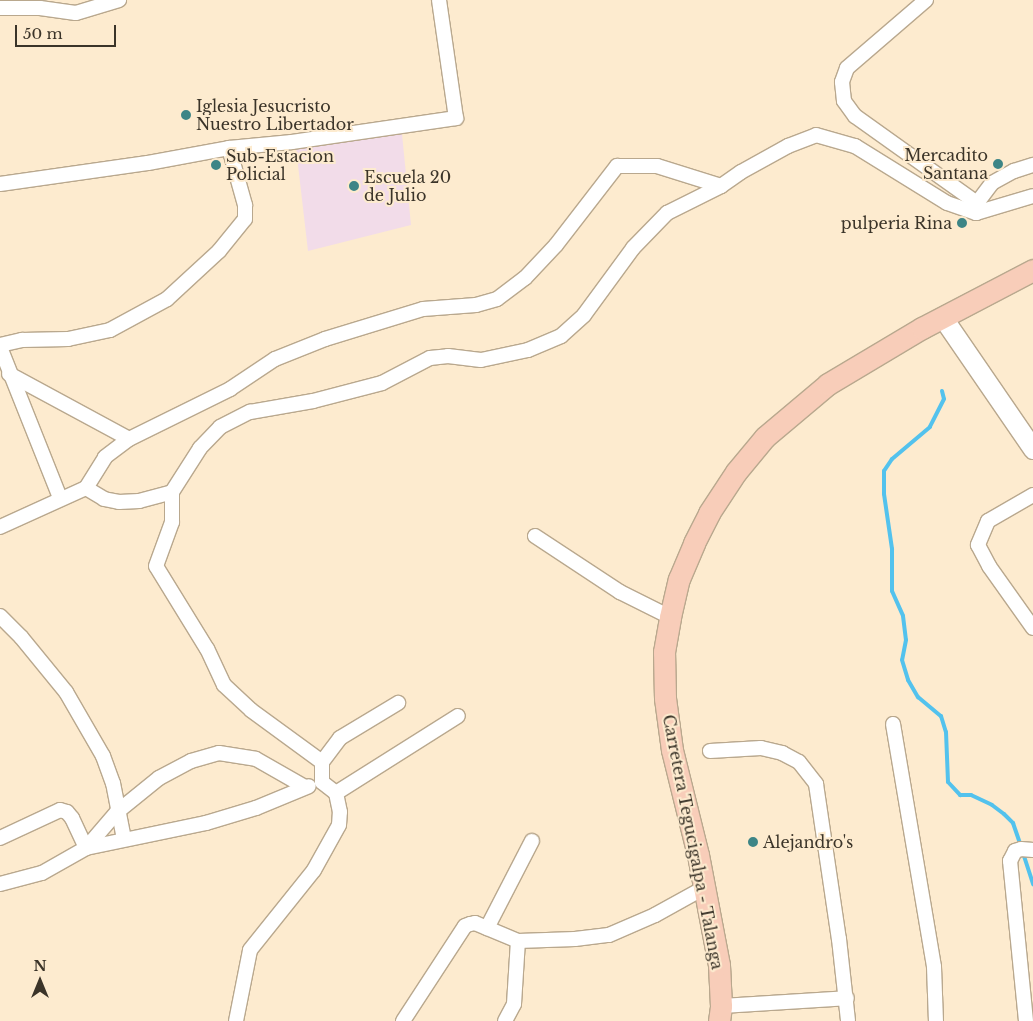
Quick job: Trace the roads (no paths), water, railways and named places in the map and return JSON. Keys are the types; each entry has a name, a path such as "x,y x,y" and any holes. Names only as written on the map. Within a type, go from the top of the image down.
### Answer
{"main road":[{"name":"Carretera Tegucigalpa - Talanga","path":"720,1014 718,965 704,888 672,750 665,698 664,652 670,617 680,579 694,542 709,513 736,472 765,437 828,384 943,318 1033,270"}],"street":[{"path":"0,8 40,8 76,13 119,0"},
{"path":"0,184 148,163 229,148 292,142 456,118 439,0"},
{"path":"926,0 847,68 842,82 844,101 855,116 976,208"},
{"path":"322,762 251,710 224,685 207,649 156,566 172,522 172,492 200,448 220,428 250,412 313,401 382,383 430,358 448,356 481,360 528,350 561,336 584,315 634,248 667,213 721,186 741,172 788,146 816,135 856,146 947,203 976,208 1033,196"},
{"path":"60,498 9,374 0,346 22,340 68,339 110,330 167,298 219,251 245,219 246,205 229,148"},
{"path":"976,208 992,183 1014,171 1033,165"},
{"path":"0,526 86,488 106,457 129,439 230,390 275,359 325,339 423,309 476,305 497,299 525,278 556,245 617,166 658,166 721,186"},
{"path":"943,318 1033,449"},
{"path":"9,374 129,439"},
{"path":"86,488 104,499 119,502 139,500 172,492"},
{"path":"1033,495 988,521 978,545 989,566 1033,628"},
{"path":"535,536 620,592 670,617"},
{"path":"0,616 66,692 103,756 113,783 117,812 124,839"},
{"path":"322,782 322,762 340,738 398,703"},
{"path":"336,793 458,716"},
{"path":"893,724 934,967 936,1021"},
{"path":"710,751 761,748 782,753 798,762 816,784 847,998 848,1021"},
{"path":"86,848 117,812 159,778 191,761 219,753 256,759 305,786"},
{"path":"236,1021 250,950 314,870 339,824 340,812 336,793 322,782"},
{"path":"0,884 42,873 86,848 206,823 256,808 305,786 322,782"},
{"path":"0,838 60,810 67,812 72,818 86,848"},
{"path":"487,928 532,841"},
{"path":"1026,1021 1010,861 1015,851 1022,849 1033,850"},
{"path":"403,1021 465,926 475,923 518,941 576,939 609,935 655,916 704,888"},
{"path":"505,1021 514,1004 518,941"},
{"path":"720,1014 847,998"}],"waterway":[{"path":"942,391 944,399 930,427 892,459 884,471 884,494 892,549 892,591 903,616 906,640 902,660 908,680 918,697 941,716 946,732 948,782 960,795 971,795 992,805 1004,814 1013,823 1021,846"},
{"path":"1023,853 1033,884"}],"place":[{"name":"Iglesia Jesucristo Nuestro Libertador","path":"186,115"},
{"name":"Mercadito Santana","path":"998,164"},
{"name":"Sub-Estacion Policial","path":"216,165"},
{"name":"Escuela 20 de Julio","path":"354,186"},
{"name":"pulperia Rina","path":"962,223"},
{"name":"Alejandro's","path":"753,842"}]}
